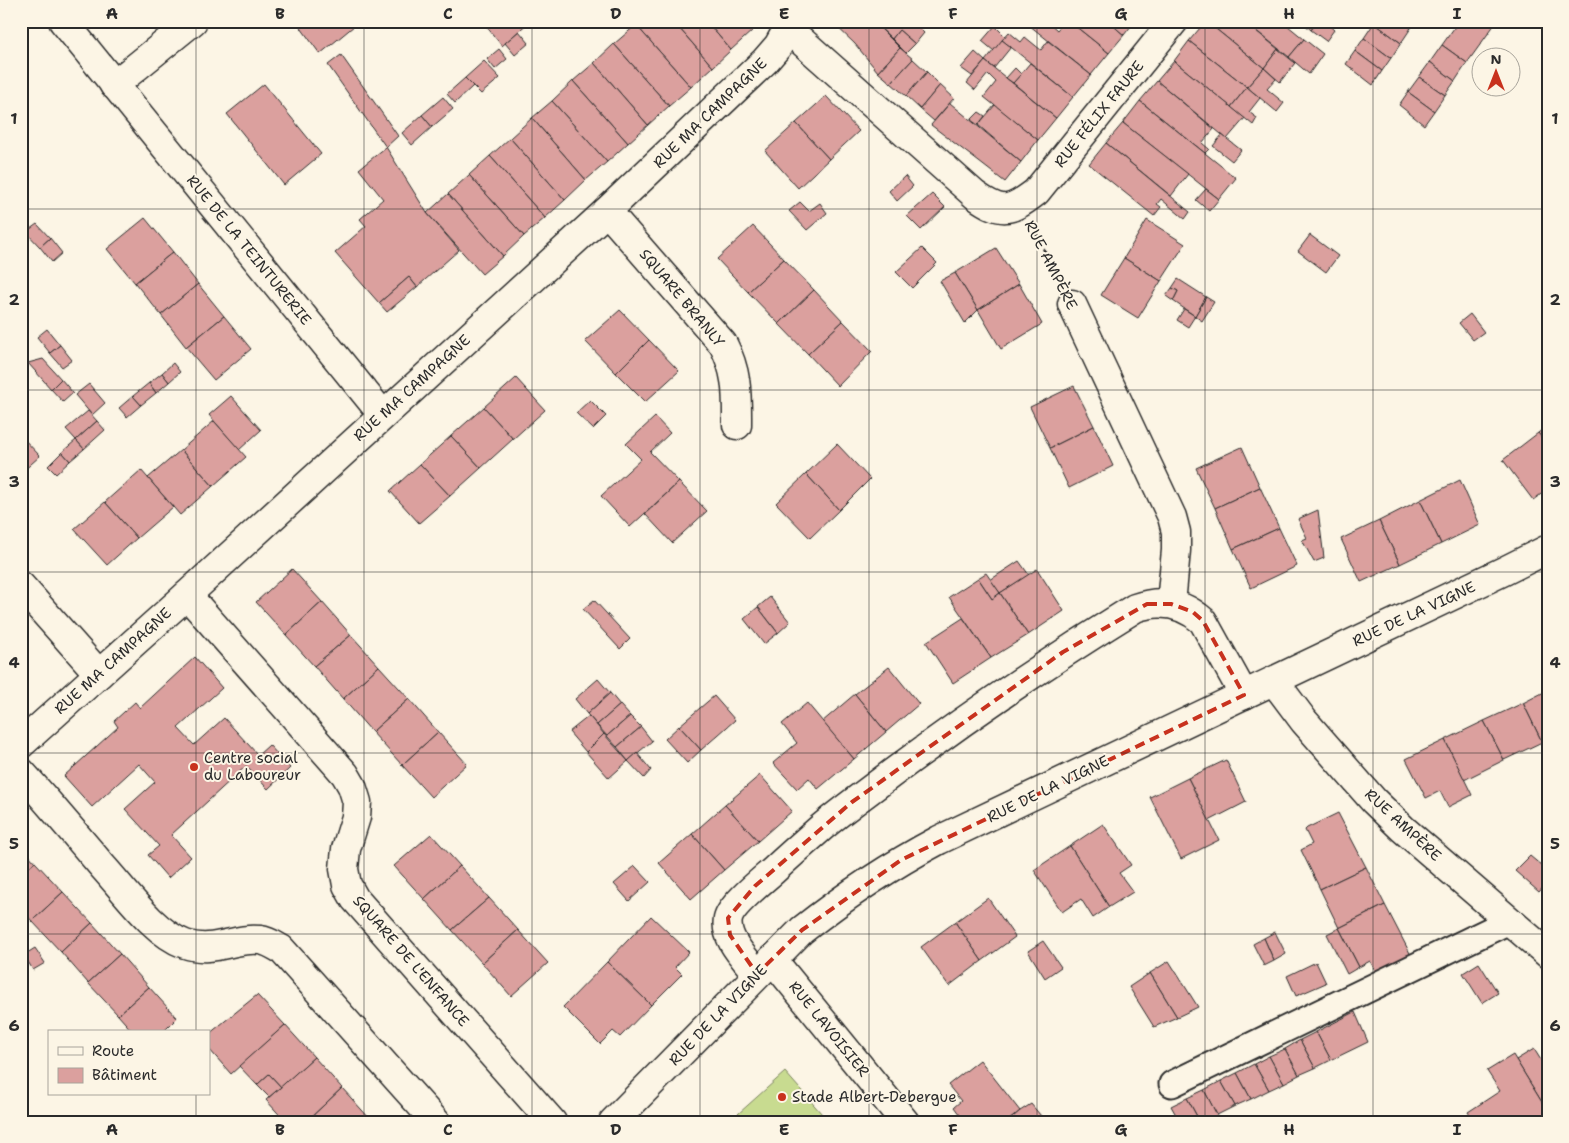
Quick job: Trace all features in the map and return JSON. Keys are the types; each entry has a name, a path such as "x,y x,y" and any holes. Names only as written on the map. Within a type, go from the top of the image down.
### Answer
{"street":[{"name":"RUE DE LA TEINTURERIE","path":"63,21 383,415"},
{"path":"114,85 193,21"},
{"name":"RUE FÉLIX FAURE","path":"1020,204 1036,192 1174,21"},
{"name":"RUE AMPÈRE","path":"790,25 975,195 991,206 1003,208 1020,204"},
{"name":"RUE MA CAMPAGNE","path":"21,744 187,595 607,210 764,61 778,46 790,25"},
{"name":"SQUARE BRANLY","path":"607,210 724,344 735,372 738,425"},
{"name":"RUE AMPÈRE","path":"1072,304 1172,517 1176,532 1176,550 1171,604"},
{"name":"RUE DE LA VIGNE","path":"614,1122 802,930 827,910 901,860 939,840 1495,576 1548,549"},
{"path":"21,586 99,674"},
{"name":"SQUARE DE L'ENFANCE","path":"187,595 345,774 352,786 357,802 356,817 346,849 344,869 347,885 356,899 552,1122"},
{"name":"RUE LAVOISIER","path":"905,1122 765,967 736,946 728,926 728,918 732,910 755,886 823,826 937,739 1063,652 1135,608 1146,604 1171,604"},
{"path":"1171,604 1193,612 1203,621 1244,695"},
{"name":"RUE AMPÈRE","path":"1274,681 1304,721 1374,801 1548,954"},
{"path":"21,772 144,913 168,935 186,944 203,948 218,947 249,940 260,940 281,949 436,1122"}],"lane":[{"path":"1172,1084 1509,921"}],"path":[{"name":"RUE AMPÈRE","path":"1020,204 1072,304"}],"highlighted area":[{"path":"1147,604 1171,604 1193,612 1203,621 1244,695 901,860 802,930 757,974 730,935 728,918 755,886 852,802 1063,652"}],"green space":[{"name":"Stade Albert-Debergue","path":"785,1072 829,1122 729,1122"}],"building":[{"path":"111,21 144,21 135,28 114,25"},
{"path":"296,21 360,21 320,54"},
{"path":"482,21 530,21 502,46"},
{"path":"640,21 673,21 713,67 691,87 636,25"},
{"path":"673,21 706,21 731,50 713,67"},
{"path":"706,21 744,21 753,30 731,50"},
{"path":"744,21 762,21 753,30"},
{"path":"831,21 873,21 900,48 878,72 855,44"},
{"path":"873,21 912,21 924,33 915,44 899,30 892,39"},
{"path":"1024,21 1047,21 1057,30 1065,21 1069,21 1109,53 1091,75"},
{"path":"1069,21 1108,21 1124,35 1109,53"},
{"path":"1108,21 1135,21 1124,35"},
{"path":"1206,21 1244,21 1278,49 1264,68"},
{"path":"1206,21 1264,68 1247,87 1189,41"},
{"path":"1244,21 1282,21 1304,39 1289,57"},
{"path":"1301,21 1318,21 1311,30"},
{"path":"1318,21 1324,21 1334,30 1326,41 1311,30"},
{"path":"1375,21 1401,21 1411,28 1401,43 1374,23"},
{"path":"1401,21 1416,21 1411,28"},
{"path":"1459,21 1497,21 1478,48 1472,48 1472,56 1467,63 1442,45"},
{"path":"1374,23 1401,43 1391,58 1364,38"},
{"path":"636,25 691,87 669,106 614,44"},
{"path":"995,26 1006,37 994,51 982,41"},
{"path":"899,30 915,44 906,53 892,39"},
{"path":"519,31 529,43 515,55 505,43"},
{"path":"1009,32 1021,42 1025,37 1041,50 1048,41 1091,75 1073,97 1002,40"},
{"path":"1364,38 1391,58 1382,71 1355,51"},
{"path":"1304,39 1323,54 1309,74 1289,57"},
{"path":"1002,40 1011,47 994,68 985,61"},
{"path":"1189,41 1247,87 1231,107 1174,61"},
{"path":"614,44 669,106 648,125 594,63"},
{"path":"1442,45 1467,63 1455,81 1430,62"},
{"path":"900,48 913,59 891,83 878,72"},
{"path":"499,49 507,59 495,69 487,59"},
{"path":"1278,49 1295,63 1280,82 1264,68"},
{"path":"1355,51 1382,71 1373,85 1346,64"},
{"path":"975,52 985,61 972,76 961,68"},
{"path":"341,55 398,136 386,147 328,65"},
{"path":"913,59 927,72 906,96 891,83"},
{"path":"484,61 500,78 481,94 465,78"},
{"path":"985,61 1056,118 1038,140 984,97 996,82 988,74 975,90 967,83"},
{"path":"1174,61 1245,118 1227,139 1157,81"},
{"path":"1430,62 1455,81 1445,95 1419,77"},
{"path":"594,63 648,125 628,143 573,81"},
{"path":"1030,63 1073,97 1056,118 1013,83"},
{"path":"1015,68 1021,74 1013,83 1006,78"},
{"path":"1264,68 1276,79 1267,89 1284,103 1277,112 1247,87"},
{"path":"927,72 940,85 920,109 906,96"},
{"path":"1419,77 1445,95 1434,111 1408,92"},
{"path":"465,78 473,86 455,103 447,94"},
{"path":"573,81 628,143 607,162 552,101"},
{"path":"1157,81 1214,129 1202,143 1209,149 1205,153 1140,101"},
{"path":"264,84 321,154 284,185 227,114"},
{"path":"940,85 954,98 934,121 920,109"},
{"path":"1247,87 1260,98 1249,112 1257,118 1253,125 1231,107"},
{"path":"1408,92 1434,111 1424,125 1399,105"},
{"path":"826,96 859,131 829,159 796,123"},
{"path":"443,97 453,109 432,127 422,115"},
{"path":"552,101 607,162 586,180 532,118"},
{"path":"1140,101 1236,178 1219,199 1123,123"},
{"path":"950,103 1021,162 1005,182 931,125"},
{"path":"995,105 1038,140 1021,162 978,125"},
{"path":"979,112 985,116 978,125 971,120"},
{"path":"422,115 432,127 412,145 402,133"},
{"path":"532,118 586,180 565,200 510,138"},
{"path":"796,123 829,159 798,188 765,151"},
{"path":"1123,123 1188,174 1171,196 1106,143"},
{"path":"1222,135 1241,150 1232,161 1213,146"},
{"path":"510,138 565,200 545,218 490,156"},
{"path":"1106,143 1190,212 1185,219 1161,199 1157,204 1161,207 1154,216 1089,164"},
{"path":"386,147 427,213 459,250 417,287 409,277 379,303 335,253 366,226 360,219 383,199 359,169"},
{"path":"490,156 545,218 524,236 469,175"},
{"path":"469,175 524,236 503,256 448,194"},
{"path":"905,176 913,186 897,201 889,191"},
{"path":"1206,189 1219,199 1209,211 1196,200"},
{"path":"448,194 503,256 482,274 427,213"},
{"path":"932,194 945,207 921,230 907,216"},
{"path":"800,202 809,211 820,203 827,213 807,230 789,211"},
{"path":"145,218 173,252 135,283 107,249"},
{"path":"1147,220 1185,244 1161,281 1124,258"},
{"path":"37,224 50,238 40,247 26,232"},
{"path":"753,226 784,259 748,292 717,259"},
{"path":"1310,235 1338,256 1326,272 1298,251"},
{"path":"50,238 62,253 52,262 40,247"},
{"path":"922,248 937,263 912,288 896,272"},
{"path":"996,248 1019,284 978,310 955,273"},
{"path":"173,252 198,284 161,315 135,283"},
{"path":"1124,258 1161,281 1138,318 1101,295"},
{"path":"784,259 814,290 779,324 748,292"},
{"path":"955,273 978,310 965,323 940,281"},
{"path":"409,277 417,287 387,312 379,303"},
{"path":"1178,279 1206,297 1195,316 1173,301 1178,291 1172,288"},
{"path":"198,284 224,316 186,347 161,315"},
{"path":"1019,284 1042,324 1001,349 978,310"},
{"path":"1172,288 1178,291 1173,301 1166,296"},
{"path":"814,290 843,321 808,354 779,324"},
{"path":"1206,297 1214,302 1202,321 1195,316"},
{"path":"1184,309 1195,316 1188,327 1177,320"},
{"path":"620,310 649,340 616,373 585,341"},
{"path":"1470,314 1484,332 1473,340 1459,323"},
{"path":"224,316 251,349 214,380 186,347"},
{"path":"843,321 872,351 838,386 808,354"},
{"path":"47,329 60,345 50,353 37,337"},
{"path":"649,340 679,371 645,402 616,373"},
{"path":"60,345 72,360 62,367 50,353"},
{"path":"43,359 61,379 51,389 28,363"},
{"path":"173,363 180,372 169,382 162,373"},
{"path":"162,373 169,382 156,393 149,383"},
{"path":"516,378 545,410 513,439 484,407"},
{"path":"61,379 73,393 63,402 51,389"},
{"path":"149,383 156,393 141,405 133,396"},
{"path":"89,384 105,403 92,415 75,395"},
{"path":"1074,386 1094,426 1050,448 1030,407"},
{"path":"133,396 141,405 127,417 119,408"},
{"path":"231,396 261,430 239,450 209,415"},
{"path":"590,400 606,416 593,429 576,413"},
{"path":"484,407 513,439 481,468 451,436"},
{"path":"88,411 97,421 76,440 66,429"},
{"path":"655,417 670,433 650,452 679,482 630,527 601,496 641,459 626,444"},
{"path":"97,421 105,430 84,449 76,440"},
{"path":"214,421 246,457 213,486 181,450"},
{"path":"1548,425 1548,445 1538,433"},
{"path":"1094,426 1113,466 1069,488 1050,448"},
{"path":"1538,433 1548,445 1548,489 1533,500 1503,460"},
{"path":"21,436 40,456 21,473"},
{"path":"451,436 481,468 450,496 420,464"},
{"path":"76,440 84,449 70,461 62,452"},
{"path":"837,444 870,479 839,510 806,474"},
{"path":"1242,447 1260,487 1215,508 1196,468"},
{"path":"181,450 213,486 180,515 148,478"},
{"path":"62,452 70,461 56,474 48,466"},
{"path":"420,464 450,496 419,523 390,491"},
{"path":"141,470 173,507 137,538 105,502"},
{"path":"806,474 839,510 810,538 776,503"},
{"path":"1460,480 1480,525 1441,544 1420,500"},
{"path":"679,482 707,511 672,543 645,514"},
{"path":"1260,487 1279,528 1233,549 1215,508"},
{"path":"1420,500 1441,544 1400,564 1379,521"},
{"path":"105,502 137,538 107,565 74,529"},
{"path":"1318,510 1324,558 1314,562 1302,540 1307,538 1298,519"},
{"path":"1379,521 1400,564 1361,582 1341,539"},
{"path":"1279,528 1297,566 1251,588 1233,549"},
{"path":"1019,561 1029,575 1000,593 990,580"},
{"path":"292,569 322,602 286,635 256,602"},
{"path":"1037,569 1064,611 1028,635 1000,593"},
{"path":"986,573 1000,593 992,599 978,578"},
{"path":"978,578 992,599 1000,593 1028,635 991,658 949,597"},
{"path":"770,597 790,622 778,633 758,607"},
{"path":"594,600 630,639 620,649 583,609"},
{"path":"322,602 351,635 314,666 286,635"},
{"path":"758,607 778,633 764,644 744,619"},
{"path":"963,618 991,658 953,683 926,642"},
{"path":"351,635 379,666 343,699 314,666"},
{"name":"Centre social du Laboureur","path":"195,657 222,688 178,728 194,745 224,718 258,755 269,745 290,768 268,789 246,766 171,835 191,857 168,878 148,855 159,846 125,809 155,782 139,764 92,807 64,776 118,727 114,721 135,702 140,708"},
{"path":"379,666 409,699 372,732 343,699"},
{"path":"889,667 919,704 886,732 855,694"},
{"path":"598,679 610,693 587,714 575,699"},
{"path":"1548,690 1548,739 1542,742 1523,703"},
{"path":"610,693 620,705 597,725 587,714"},
{"path":"855,694 886,732 854,759 822,722"},
{"path":"714,696 735,720 701,750 679,726"},
{"path":"409,699 438,732 402,765 372,732"},
{"path":"807,703 854,759 818,789 809,778 797,789 773,763 797,743 782,724"},
{"path":"1523,703 1542,742 1504,760 1484,721"},
{"path":"620,705 630,716 607,736 597,725"},
{"path":"589,716 604,734 586,752 569,732"},
{"path":"630,716 641,727 617,747 607,736"},
{"path":"1484,721 1504,760 1464,780 1445,740"},
{"path":"679,726 701,750 687,763 665,739"},
{"path":"641,727 652,741 628,761 617,747"},
{"path":"438,732 467,764 431,797 402,765"},
{"path":"604,734 628,761 609,778 586,752"},
{"path":"1445,740 1472,795 1448,807 1440,791 1426,798 1406,759"},
{"path":"637,753 651,770 644,778 628,761"},
{"path":"1226,760 1246,802 1209,821 1188,778"},
{"path":"760,775 792,811 758,841 725,805"},
{"path":"1188,778 1219,840 1181,859 1150,797"},
{"path":"725,805 758,841 724,870 692,834"},
{"path":"1338,813 1366,867 1320,889 1301,850 1312,844 1305,830"},
{"path":"1103,824 1131,865 1119,873 1133,892 1109,907 1070,846"},
{"path":"431,834 460,866 424,899 394,866"},
{"path":"692,834 724,870 691,899 659,863"},
{"path":"21,846 35,862 21,874"},
{"path":"1070,846 1109,907 1093,918 1081,899 1062,912 1034,870"},
{"path":"1530,856 1548,871 1548,882 1539,892 1515,871"},
{"path":"35,862 63,892 32,921 21,909 21,874"},
{"path":"460,866 489,898 452,930 424,899"},
{"path":"635,866 650,882 629,901 614,884"},
{"path":"1366,867 1385,905 1339,928 1320,889"},
{"path":"63,892 92,923 61,952 32,921"},
{"path":"489,898 518,930 482,963 452,930"},
{"path":"988,898 1015,937 982,961 955,922"},
{"path":"1385,905 1414,961 1379,978 1370,961 1359,967 1339,928"},
{"path":"651,916 689,952 675,967 682,974 651,1005 607,962"},
{"path":"955,922 982,961 949,986 921,947"},
{"path":"92,923 120,954 88,983 61,952"},
{"path":"1339,928 1359,967 1347,974 1327,934"},
{"path":"518,930 548,963 511,996 482,963"},
{"path":"1275,932 1286,954 1274,961 1264,938"},
{"path":"1264,938 1274,961 1264,966 1253,944"},
{"path":"1043,941 1061,967 1045,978 1028,951"},
{"path":"35,948 45,963 33,970 24,955"},
{"path":"120,954 149,987 118,1015 88,983"},
{"path":"1169,961 1198,1007 1177,1017 1150,973"},
{"path":"607,962 651,1005 620,1037 613,1031 600,1044 563,1007"},
{"path":"1316,962 1326,983 1296,996 1287,976"},
{"path":"1479,963 1498,993 1482,1003 1463,973"},
{"path":"1150,973 1177,1017 1154,1027 1129,987"},
{"path":"149,987 177,1018 165,1030 131,1030 118,1015"},
{"path":"257,995 285,1025 231,1074 210,1050 210,1033"},
{"path":"1355,1012 1368,1042 1331,1060 1316,1032"},
{"path":"285,1025 314,1057 281,1087 269,1074 257,1085 239,1066"},
{"path":"1316,1032 1331,1060 1315,1068 1300,1040"},
{"path":"1300,1040 1315,1068 1299,1075 1285,1049"},
{"path":"1285,1049 1299,1075 1284,1083 1269,1056"},
{"path":"1534,1049 1544,1065 1548,1063 1548,1112 1516,1060"},
{"path":"1513,1055 1548,1112 1548,1119 1544,1122 1474,1122 1468,1112 1500,1091 1487,1071"},
{"path":"1269,1056 1284,1083 1269,1090 1254,1064"},
{"path":"314,1057 342,1088 306,1122 286,1122 266,1100"},
{"path":"980,1060 1020,1111 1007,1122 965,1122 954,1107 961,1101 948,1085"},
{"path":"1254,1064 1269,1090 1251,1099 1237,1073"},
{"path":"1237,1073 1251,1099 1235,1106 1221,1081"},
{"path":"269,1074 281,1087 269,1097 257,1085"},
{"path":"1221,1081 1235,1106 1217,1115 1204,1090"},
{"path":"342,1088 371,1120 369,1122 306,1122"},
{"path":"1204,1090 1217,1115 1204,1122 1200,1122 1187,1098"},
{"path":"1187,1098 1200,1122 1180,1122 1171,1106"},
{"path":"1031,1104 1046,1122 1007,1122 1020,1111"}],"place":[{"name":"Centre social du Laboureur","path":"194,767"},
{"name":"Stade Albert-Debergue","path":"782,1097"}]}
